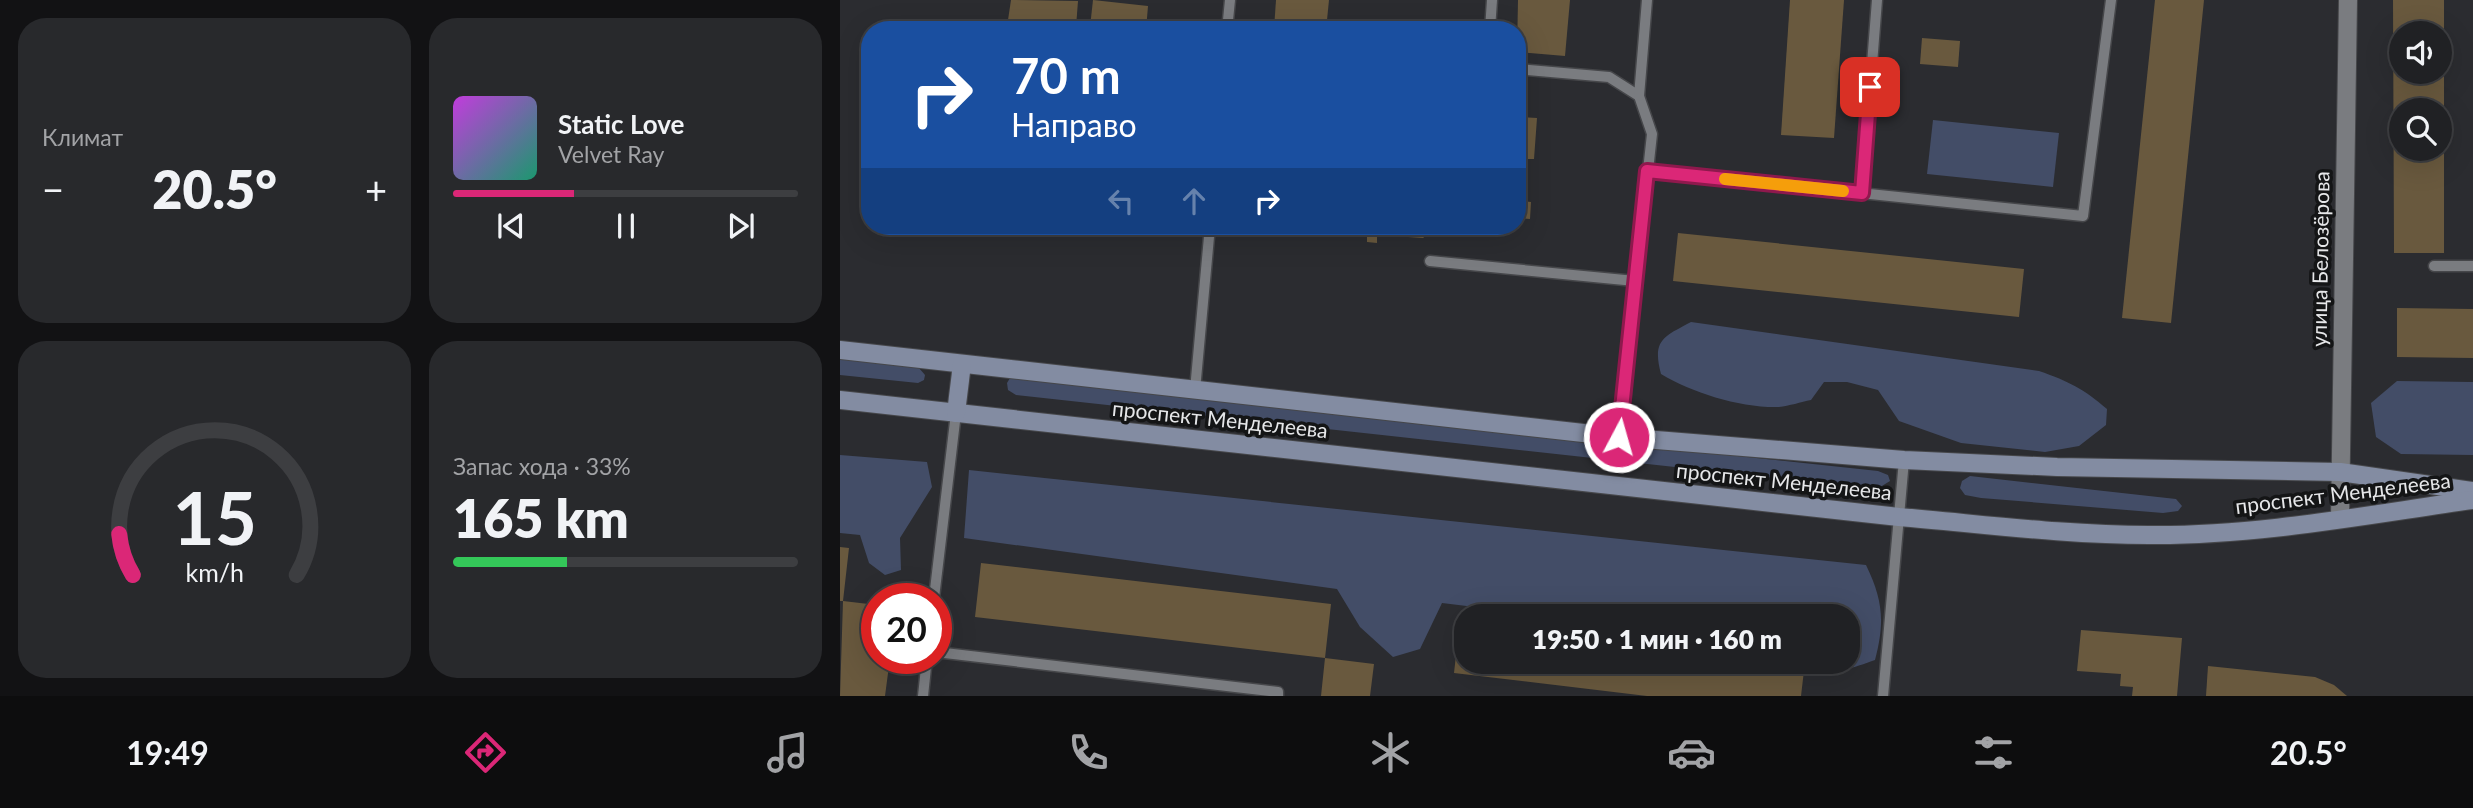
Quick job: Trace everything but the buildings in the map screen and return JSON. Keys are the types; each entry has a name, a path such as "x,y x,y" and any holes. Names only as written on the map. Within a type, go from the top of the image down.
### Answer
{"main road":[{"name":"проспект Менделеева","path":"840,350 1619,437 1904,460 2057,467 2340,472 2473,491"},
{"path":"956,413 962,364"},
{"name":"проспект Менделеева","path":"840,400 1899,517 2149,536 2245,532 2473,500"}],"street":[{"name":"улица Белозёрова","path":"2340,519 2348,0"}],"lane":[{"path":"1228,21 1230,0"},
{"path":"1491,21 1492,0"},
{"path":"1619,437 1652,134 1639,96 1647,0"},
{"path":"1862,193 1877,0"},
{"path":"1647,171 2083,216 2111,0"},
{"path":"1526,70 1609,77 1639,96"},
{"path":"1195,390 1206,235"},
{"path":"1430,261 1635,281"},
{"path":"2434,265 2473,266"},
{"path":"936,583 956,413"},
{"path":"1883,696 1904,460"},
{"path":"952,654 1278,692 1278,696"},
{"path":"923,696 925,674"}],"shaded area":[{"path":"1933,120 2059,133 2053,187 1927,174"},
{"path":"1691,322 2039,371 2075,386 2099,402 2107,409 2106,425 2079,446 2045,452 1961,443 1899,421 1878,390 1847,382 1824,382 1811,400 1783,406 1764,407 1733,402 1702,393 1661,374 1658,354 1662,341"},
{"path":"840,359 919,368 925,375 924,380 918,383 840,375"},
{"path":"1010,378 1878,471 1888,475 1890,481 1877,489 1016,395 1008,390 1007,383"},
{"path":"2397,381 2473,382 2473,455 2401,454 2376,437 2371,403"},
{"path":"840,455 927,462 932,487 900,538 901,570 885,575 869,563 860,535 840,533"},
{"path":"969,470 1866,565 1879,600 1880,634 1875,660 1860,666 1860,604 1442,603 1420,649 1393,657 1360,627 1337,589 964,538"},
{"path":"1970,476 2176,499 2182,506 2178,511 2163,513 1981,498 1965,495 1960,488 1962,481"}],"slow traffic":[{"path":"1725,179 1843,191"}],"route":[{"path":"1619,437 1647,171 1862,193 1870,87"}]}
